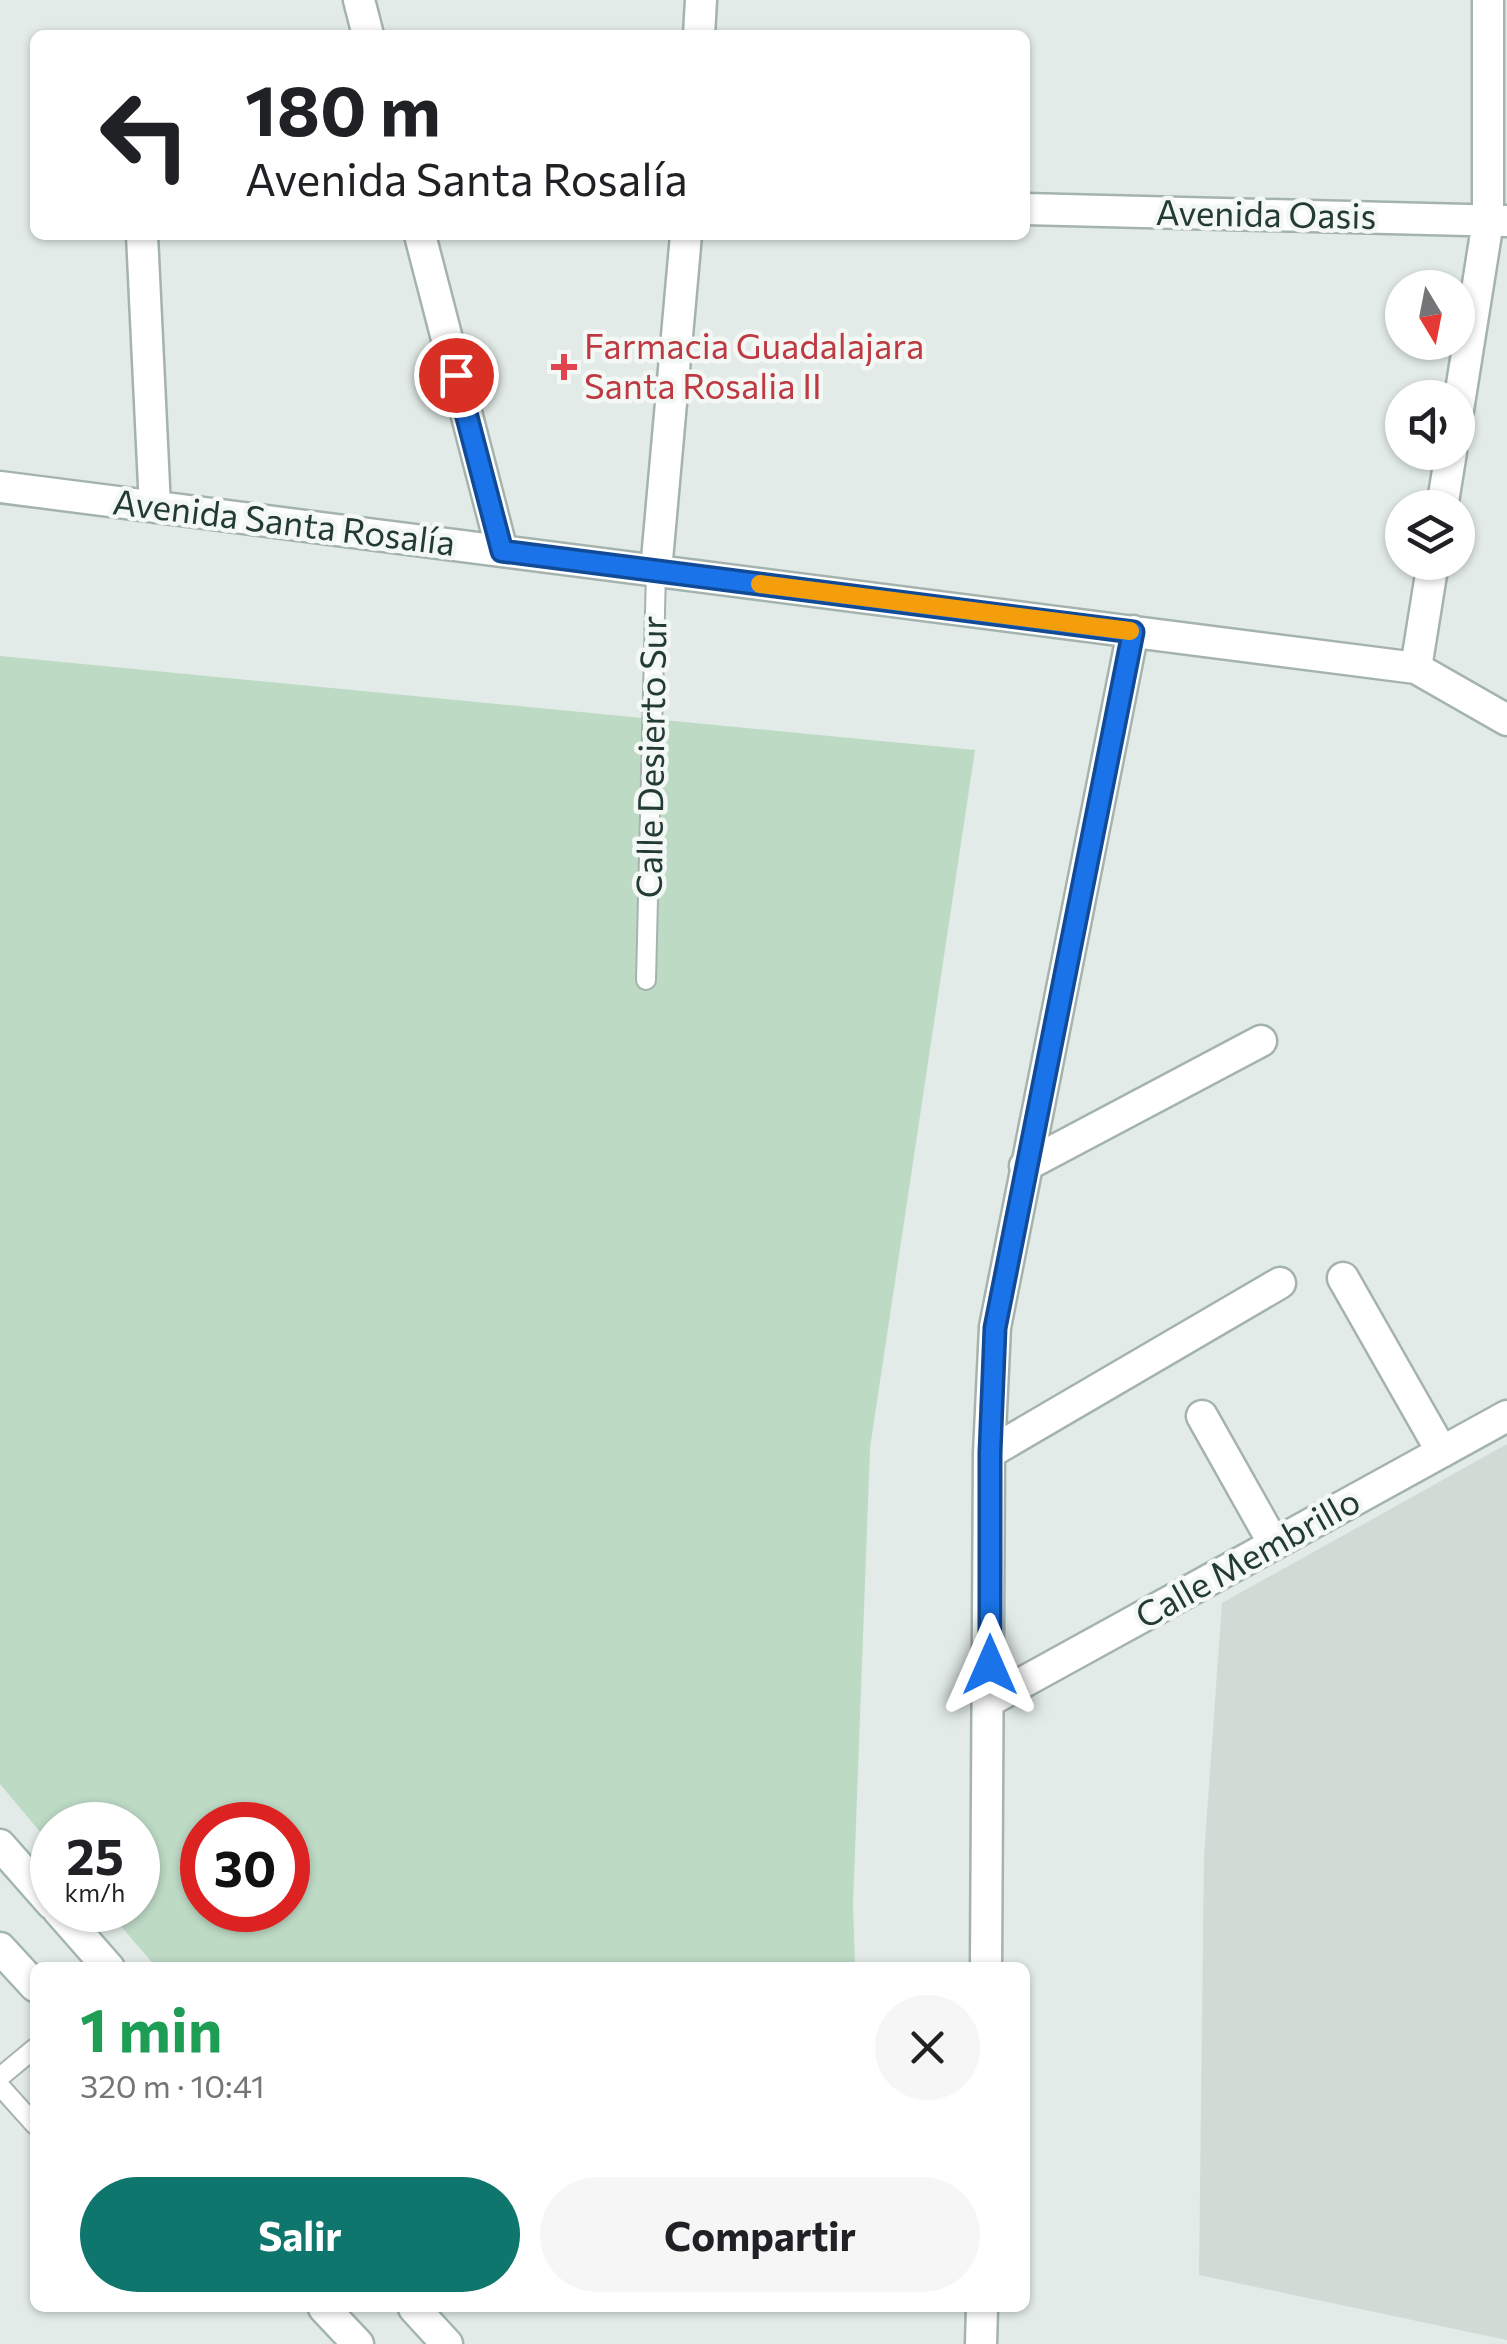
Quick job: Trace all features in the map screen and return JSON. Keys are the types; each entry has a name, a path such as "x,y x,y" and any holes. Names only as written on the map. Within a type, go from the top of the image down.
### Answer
{"street":[{"path":"360,0 367,30"},
{"path":"699,30 701,0"},
{"path":"1464,380 1498,221 1488,0"},
{"name":"Avenida Oasis","path":"1030,209 1498,221"},
{"path":"142,240 156,507"},
{"path":"421,240 502,551"},
{"name":"Calle Desierto Sur","path":"656,571 686,240"},
{"name":"Avenida Santa Rosalía","path":"0,487 1416,668 1507,720"},
{"path":"1416,668 1430,580"},
{"path":"986,1962 990,1453 995,1328 1133,632"},
{"path":"1025,1166 1262,1041"},
{"path":"1343,1278 1442,1452"},
{"path":"990,1453 1280,1284"},
{"path":"1202,1416 1274,1544"},
{"name":"Calle Membrillo","path":"990,1701 1507,1416"},
{"path":"0,1845 30,1879"},
{"path":"77,1932 104,1962"},
{"path":"0,1948 30,1981"},
{"path":"334,2312 358,2344"},
{"path":"418,2312 447,2344"},
{"path":"981,2344 982,2312"}],"lane":[{"name":"Calle Desierto Sur","path":"646,980 656,571"},
{"path":"0,2077 30,2052"},
{"path":"0,2086 30,2119"}],"shaded area":[{"path":"1507,1444 1507,2340 1199,2275 1204,1856 1222,1603"}],"green space":[{"path":"0,656 975,750 870,1448 853,1904 855,1962 152,1962 126,1932 160,1932 160,1802 30,1802 30,1820 0,1784"}],"slow traffic":[{"path":"760,584 1130,631"}],"place":[{"name":"Farmacia Guadalajara Santa Rosalia II","path":"564,367"}],"route":[{"path":"456,375 502,551 1133,632 995,1328 990,1453 990,1665"}]}
